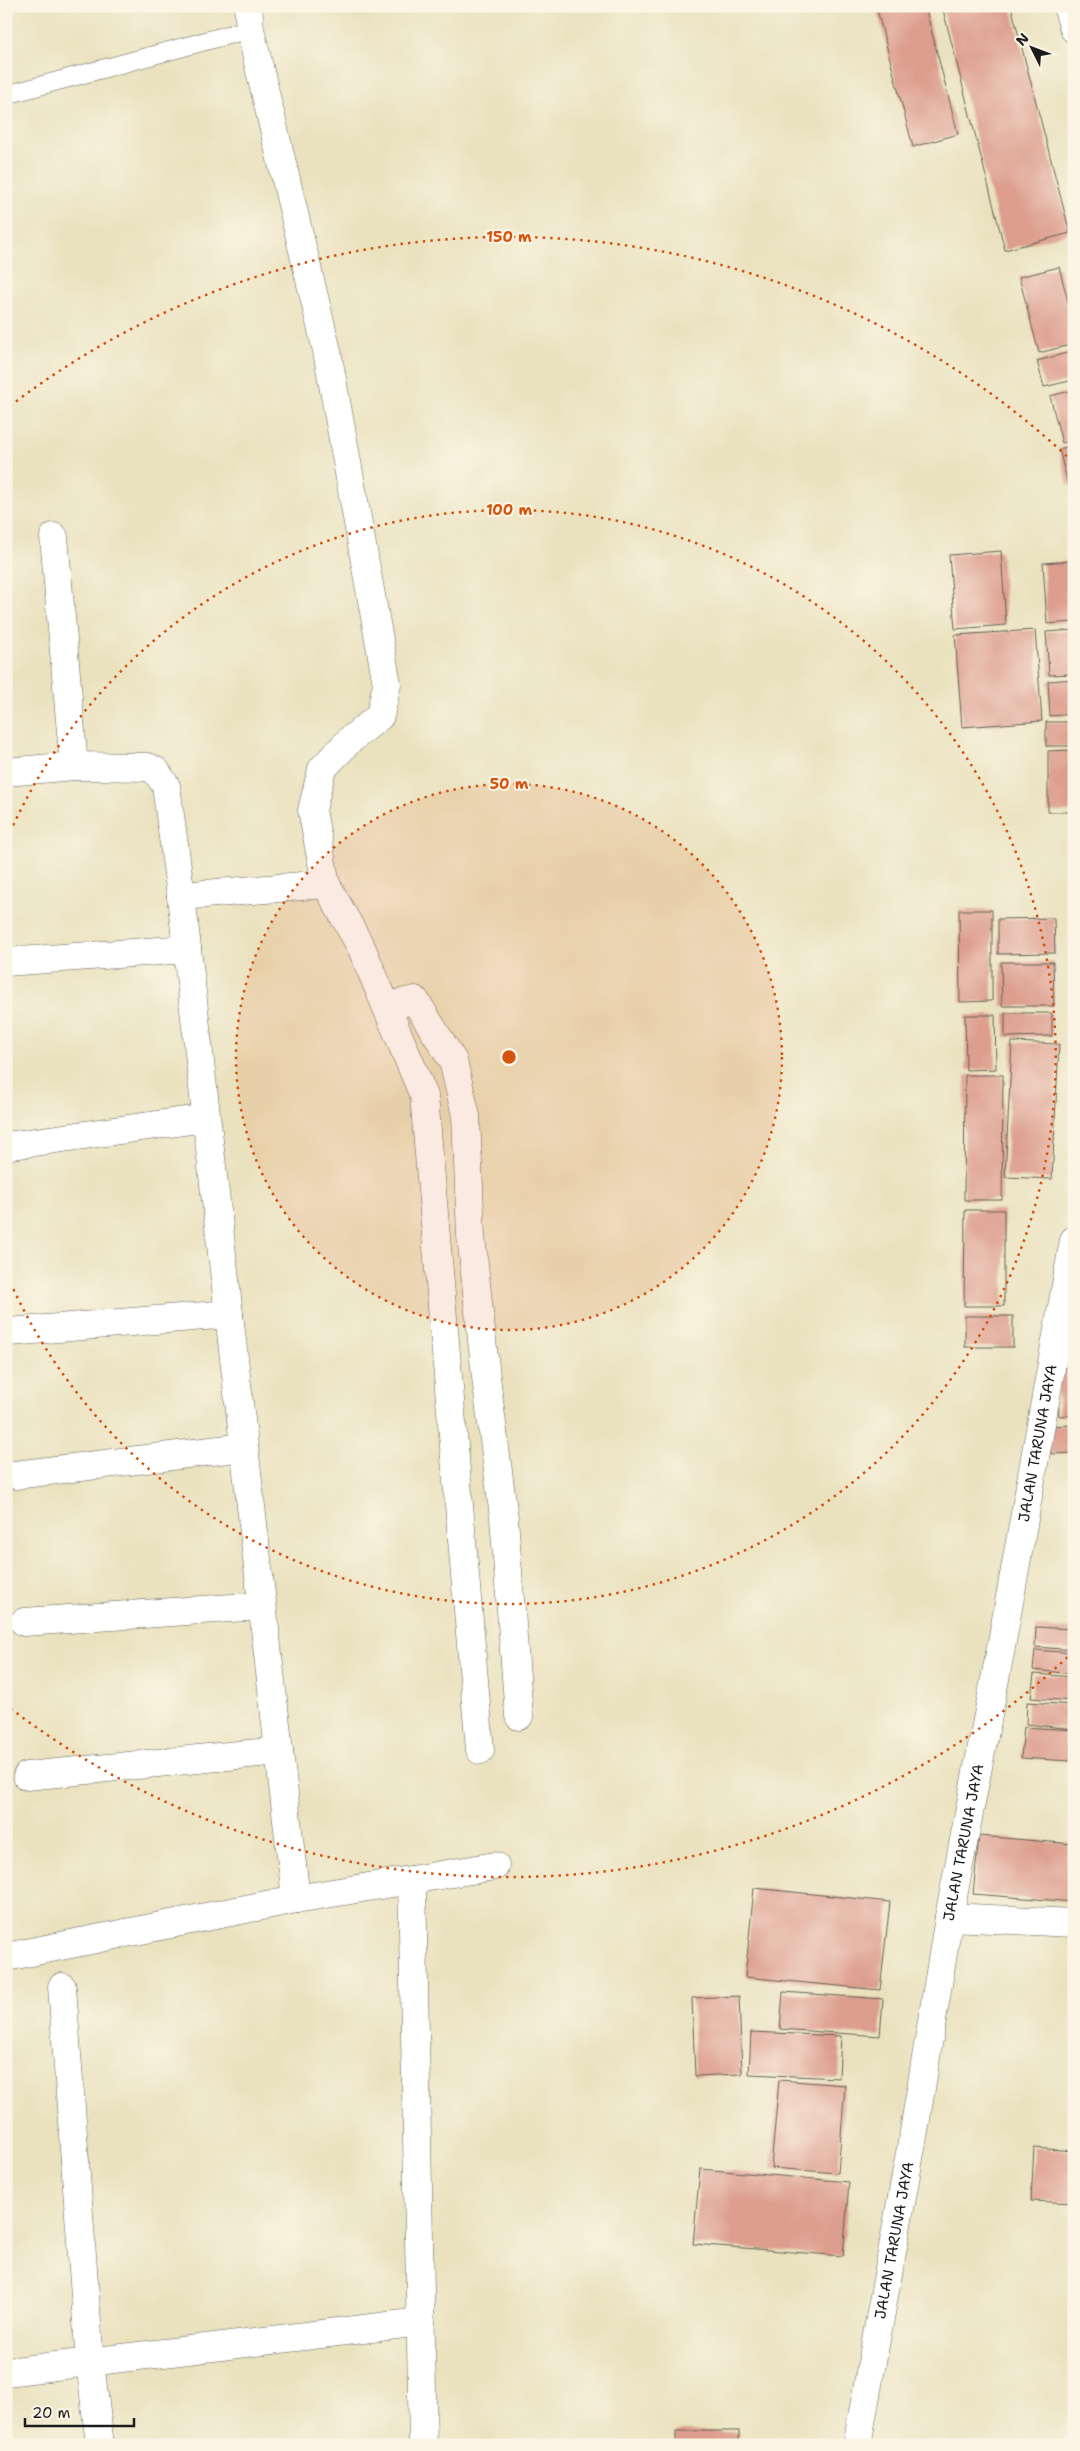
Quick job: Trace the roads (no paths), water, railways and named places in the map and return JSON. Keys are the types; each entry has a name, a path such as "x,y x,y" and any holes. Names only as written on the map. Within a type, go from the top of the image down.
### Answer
{"street":[{"path":"1067,6 1074,29"},
{"path":"249,18 327,351 387,684 380,716 350,740 322,769 312,810 326,884 362,949 424,1096 480,1750"},
{"path":"54,537 74,766"},
{"path":"6,772 74,766 148,767 156,771 166,786 181,896 296,1899"},
{"path":"181,896 326,884"},
{"path":"6,962 186,949"},
{"path":"386,1006 415,1000 453,1061 466,1116 471,1236 504,1518 520,1716"},
{"path":"6,1146 206,1118"},
{"name":"JALAN TARUNA JAYA","path":"857,2445 914,2131 949,1917 1000,1653 1074,1240"},
{"path":"9,1332 229,1314"},
{"path":"15,1475 244,1447"},
{"path":"24,1622 262,1606"},
{"path":"27,1776 279,1751"},
{"path":"6,1957 296,1899 495,1866"},
{"path":"412,1880 423,2445"},
{"path":"949,1917 1074,1923"},
{"path":"62,1987 90,2362 100,2445"},
{"path":"6,2372 421,2322"}],"lane":[{"path":"6,95 249,18"}]}
